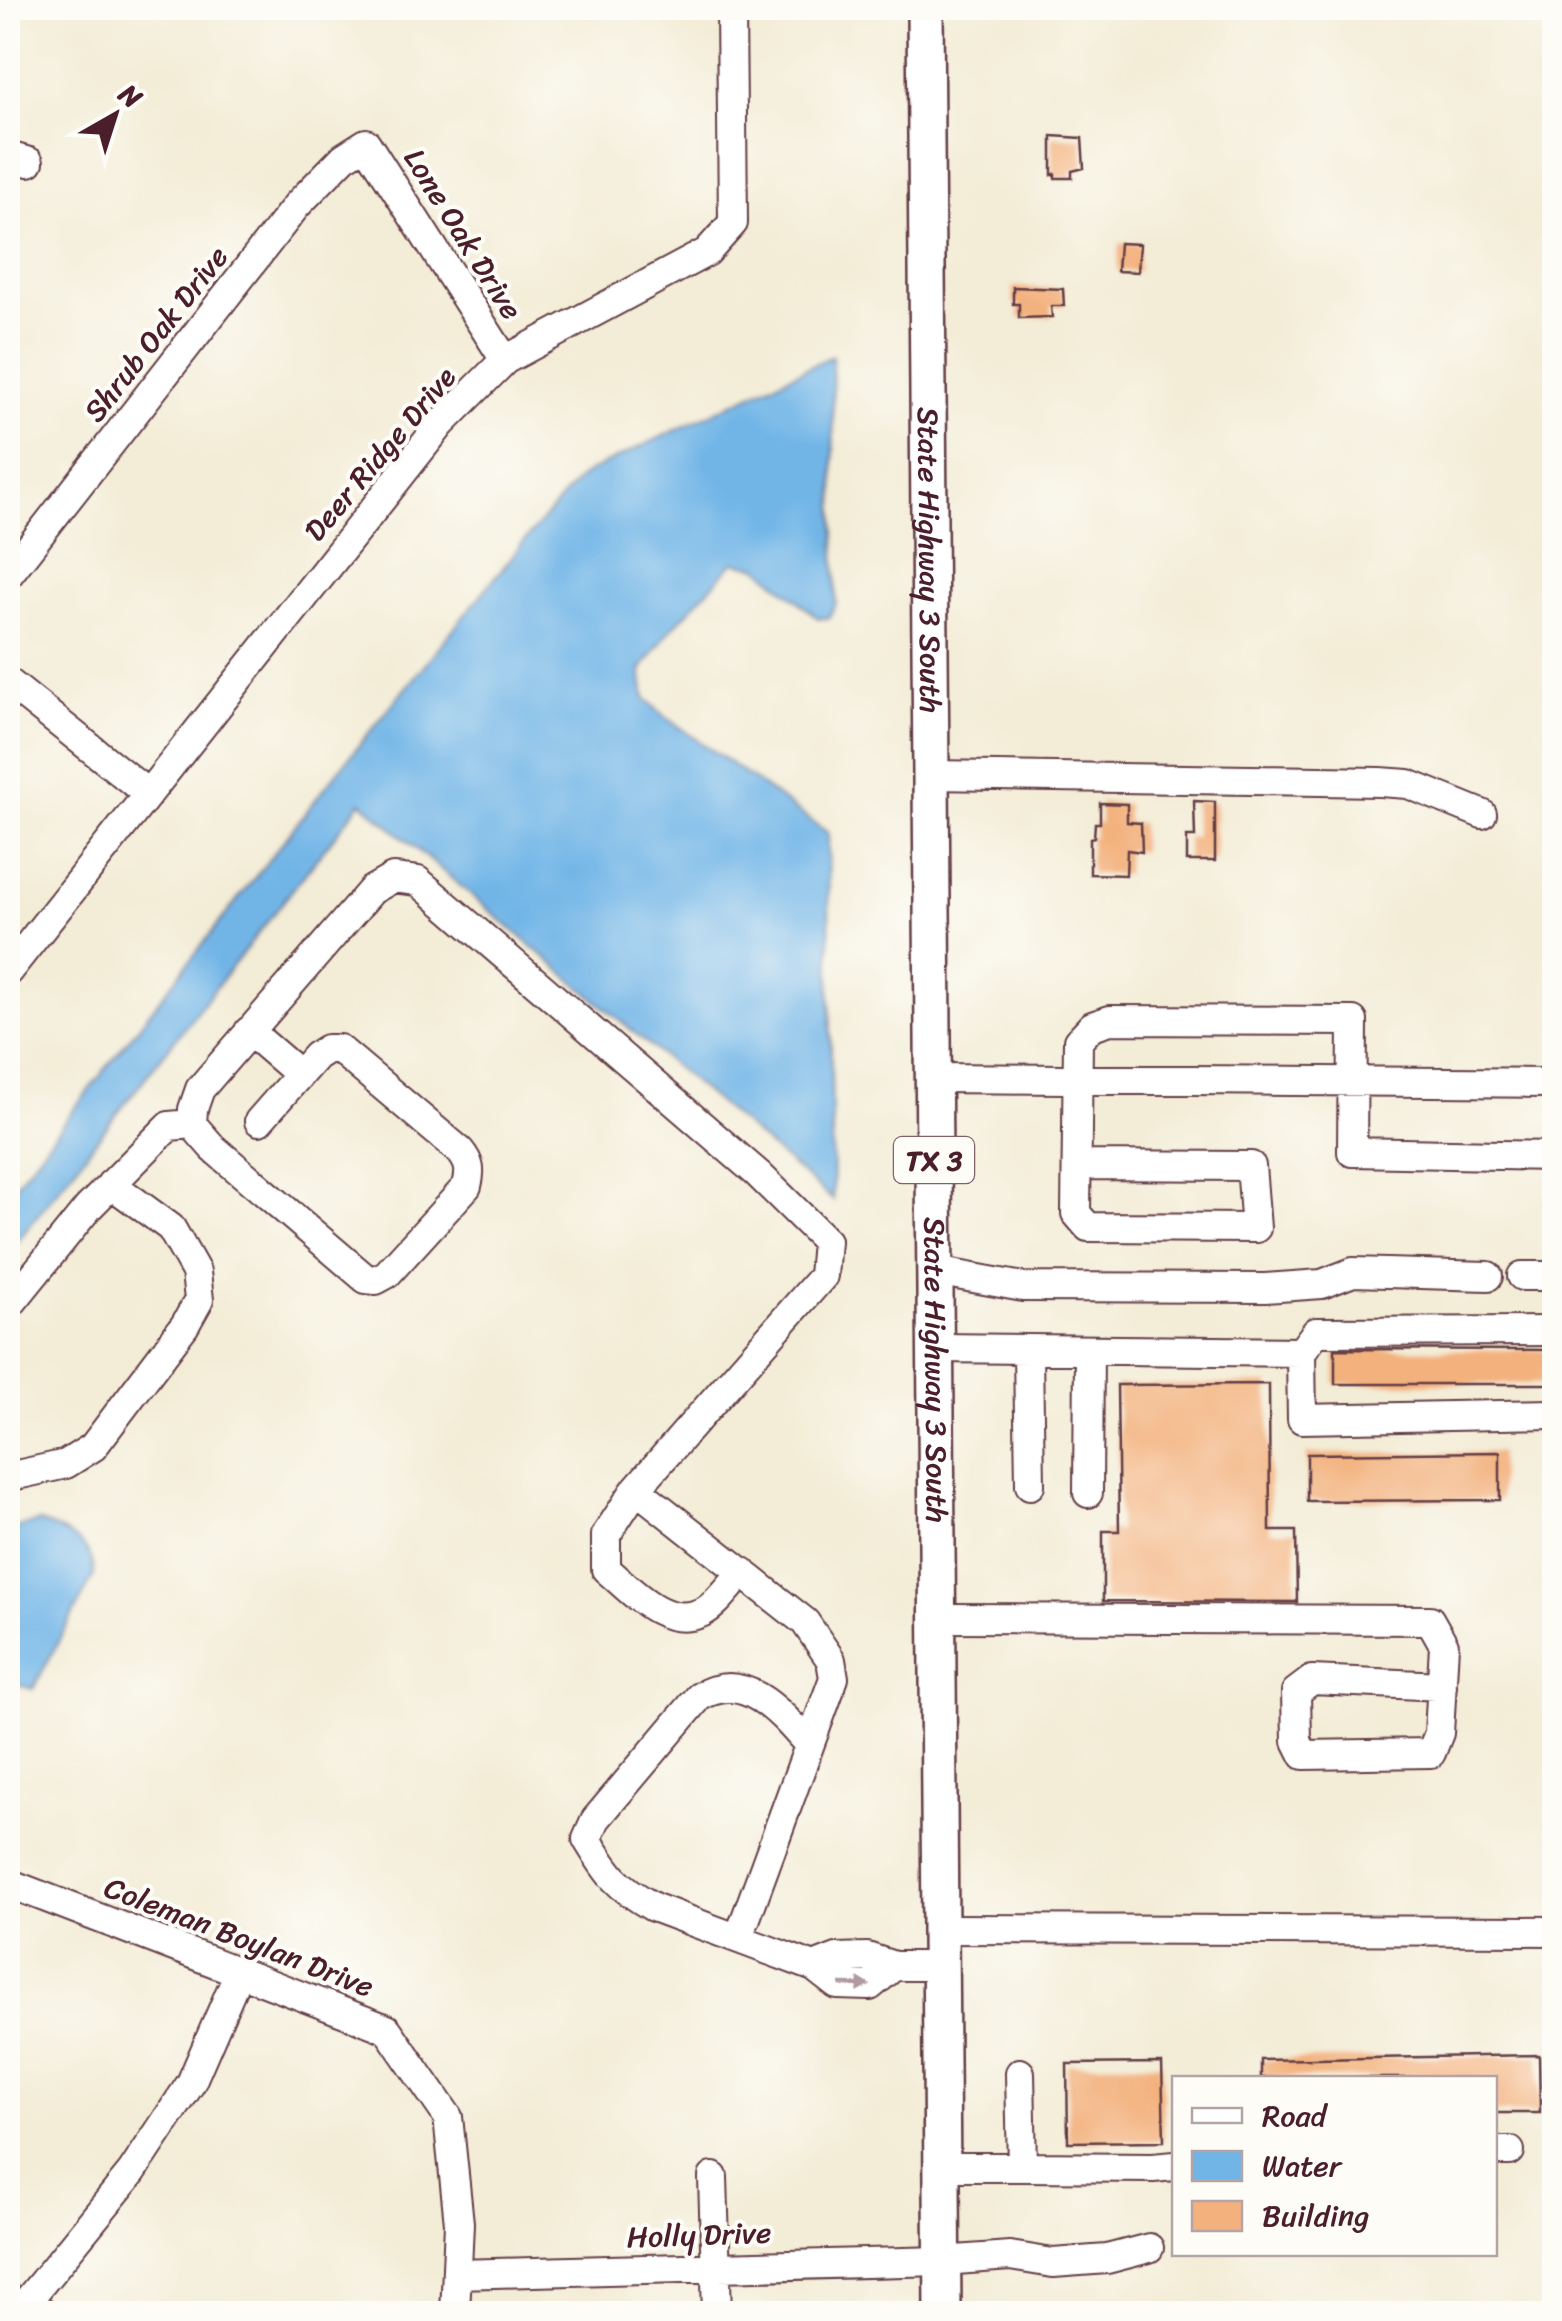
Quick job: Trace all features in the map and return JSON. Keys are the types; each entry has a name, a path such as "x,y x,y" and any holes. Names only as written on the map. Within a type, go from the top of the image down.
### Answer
{"main road":[{"name":"State Highway 3 South","path":"925,8 943,2314"}],"street":[{"name":"Deer Ridge Drive","path":"8,972 440,424 505,360 707,252 733,223 731,8"},
{"name":"Lone Oak Drive","path":"366,143 505,360"},
{"name":"Shrub Oak Drive","path":"8,576 298,205 344,157 366,143"},
{"path":"8,682 148,794"},
{"path":"931,774 1408,784 1482,814"},
{"path":"260,1120 316,1056 327,1049 339,1049 468,1160 471,1172 466,1186 386,1274 366,1280 213,1148 192,1124 192,1108 200,1090 372,890 392,878 418,881 758,1174 826,1240 822,1276 636,1489 606,1535 606,1569 645,1603 676,1618 704,1612 743,1572"},
{"path":"1077,1165 1251,1166 1256,1228 1088,1227 1076,1213 1078,1041 1092,1026 1110,1020 1353,1022 1352,1152 1554,1156"},
{"path":"249,1031 299,1074"},
{"path":"933,1078 1554,1082"},
{"path":"8,1307 111,1184 169,1126 192,1124"},
{"path":"8,1477 66,1464 93,1447 185,1325 198,1300 196,1272 171,1228 111,1184"},
{"path":"935,1270 1042,1287 1265,1288 1322,1284 1352,1272 1488,1276"},
{"path":"1522,1276 1554,1276"},
{"path":"1554,1332 1316,1332 1301,1352 1302,1419 1554,1414"},
{"path":"936,1348 1301,1352"},
{"path":"1028,1351 1030,1485"},
{"path":"1088,1494 1089,1351"},
{"path":"636,1489 805,1622 831,1660 834,1678 739,1938"},
{"path":"938,1618 1430,1620 1444,1645 1442,1686 1439,1733 1431,1753 1304,1755 1297,1741 1296,1692 1312,1680 1442,1686"},
{"path":"810,1745 765,1700 744,1688 710,1691 699,1697 596,1819 587,1838 609,1876 653,1907 814,1966 837,1958 867,1956 894,1966 940,1966"},
{"name":"Coleman Boylan Drive","path":"8,1884 387,2029 448,2117 460,2223 455,2314"},
{"path":"940,1929 1554,1931"},
{"path":"45,2314 28,2300 132,2172 191,2083 238,1972"},
{"path":"1020,2073 1022,2166"},
{"path":"942,2167 1172,2166"},
{"path":"713,2178 716,2314"},
{"name":"Holly Drive","path":"457,2274 1010,2256 1053,2263 1107,2259 1149,2248"}],"water":[{"path":"832,356 836,604 828,618 818,618 758,567 734,562 667,634 641,670 645,698 663,715 828,833 833,1200 361,802 8,1253 8,1194 331,780 578,480"},
{"path":"40,1522 69,1535 84,1547 94,1575 33,1689 8,1682 8,1529"}],"building":[{"path":"1052,136 1082,138 1084,168 1072,171 1072,178 1052,175"},
{"path":"1119,243 1140,244 1138,272 1117,271"},
{"path":"1013,287 1063,289 1064,306 1051,306 1052,317 1019,318 1019,304 1013,304"},
{"path":"1194,801 1215,802 1215,861 1187,861 1187,837 1195,837"},
{"path":"1100,803 1127,804 1127,822 1141,823 1142,852 1127,850 1126,875 1090,874 1090,838 1094,837 1095,823 1100,823"},
{"path":"1335,1349 1554,1350 1554,1384 1335,1384"},
{"path":"1269,1384 1270,1531 1296,1531 1297,1602 1103,1601 1103,1531 1119,1531 1117,1385"},
{"path":"1500,1452 1500,1500 1307,1501 1307,1454"},
{"path":"1539,2055 1540,2113 1497,2113 1497,2076 1261,2076 1261,2060"},
{"path":"1162,2063 1164,2141 1068,2142 1067,2064"}]}
